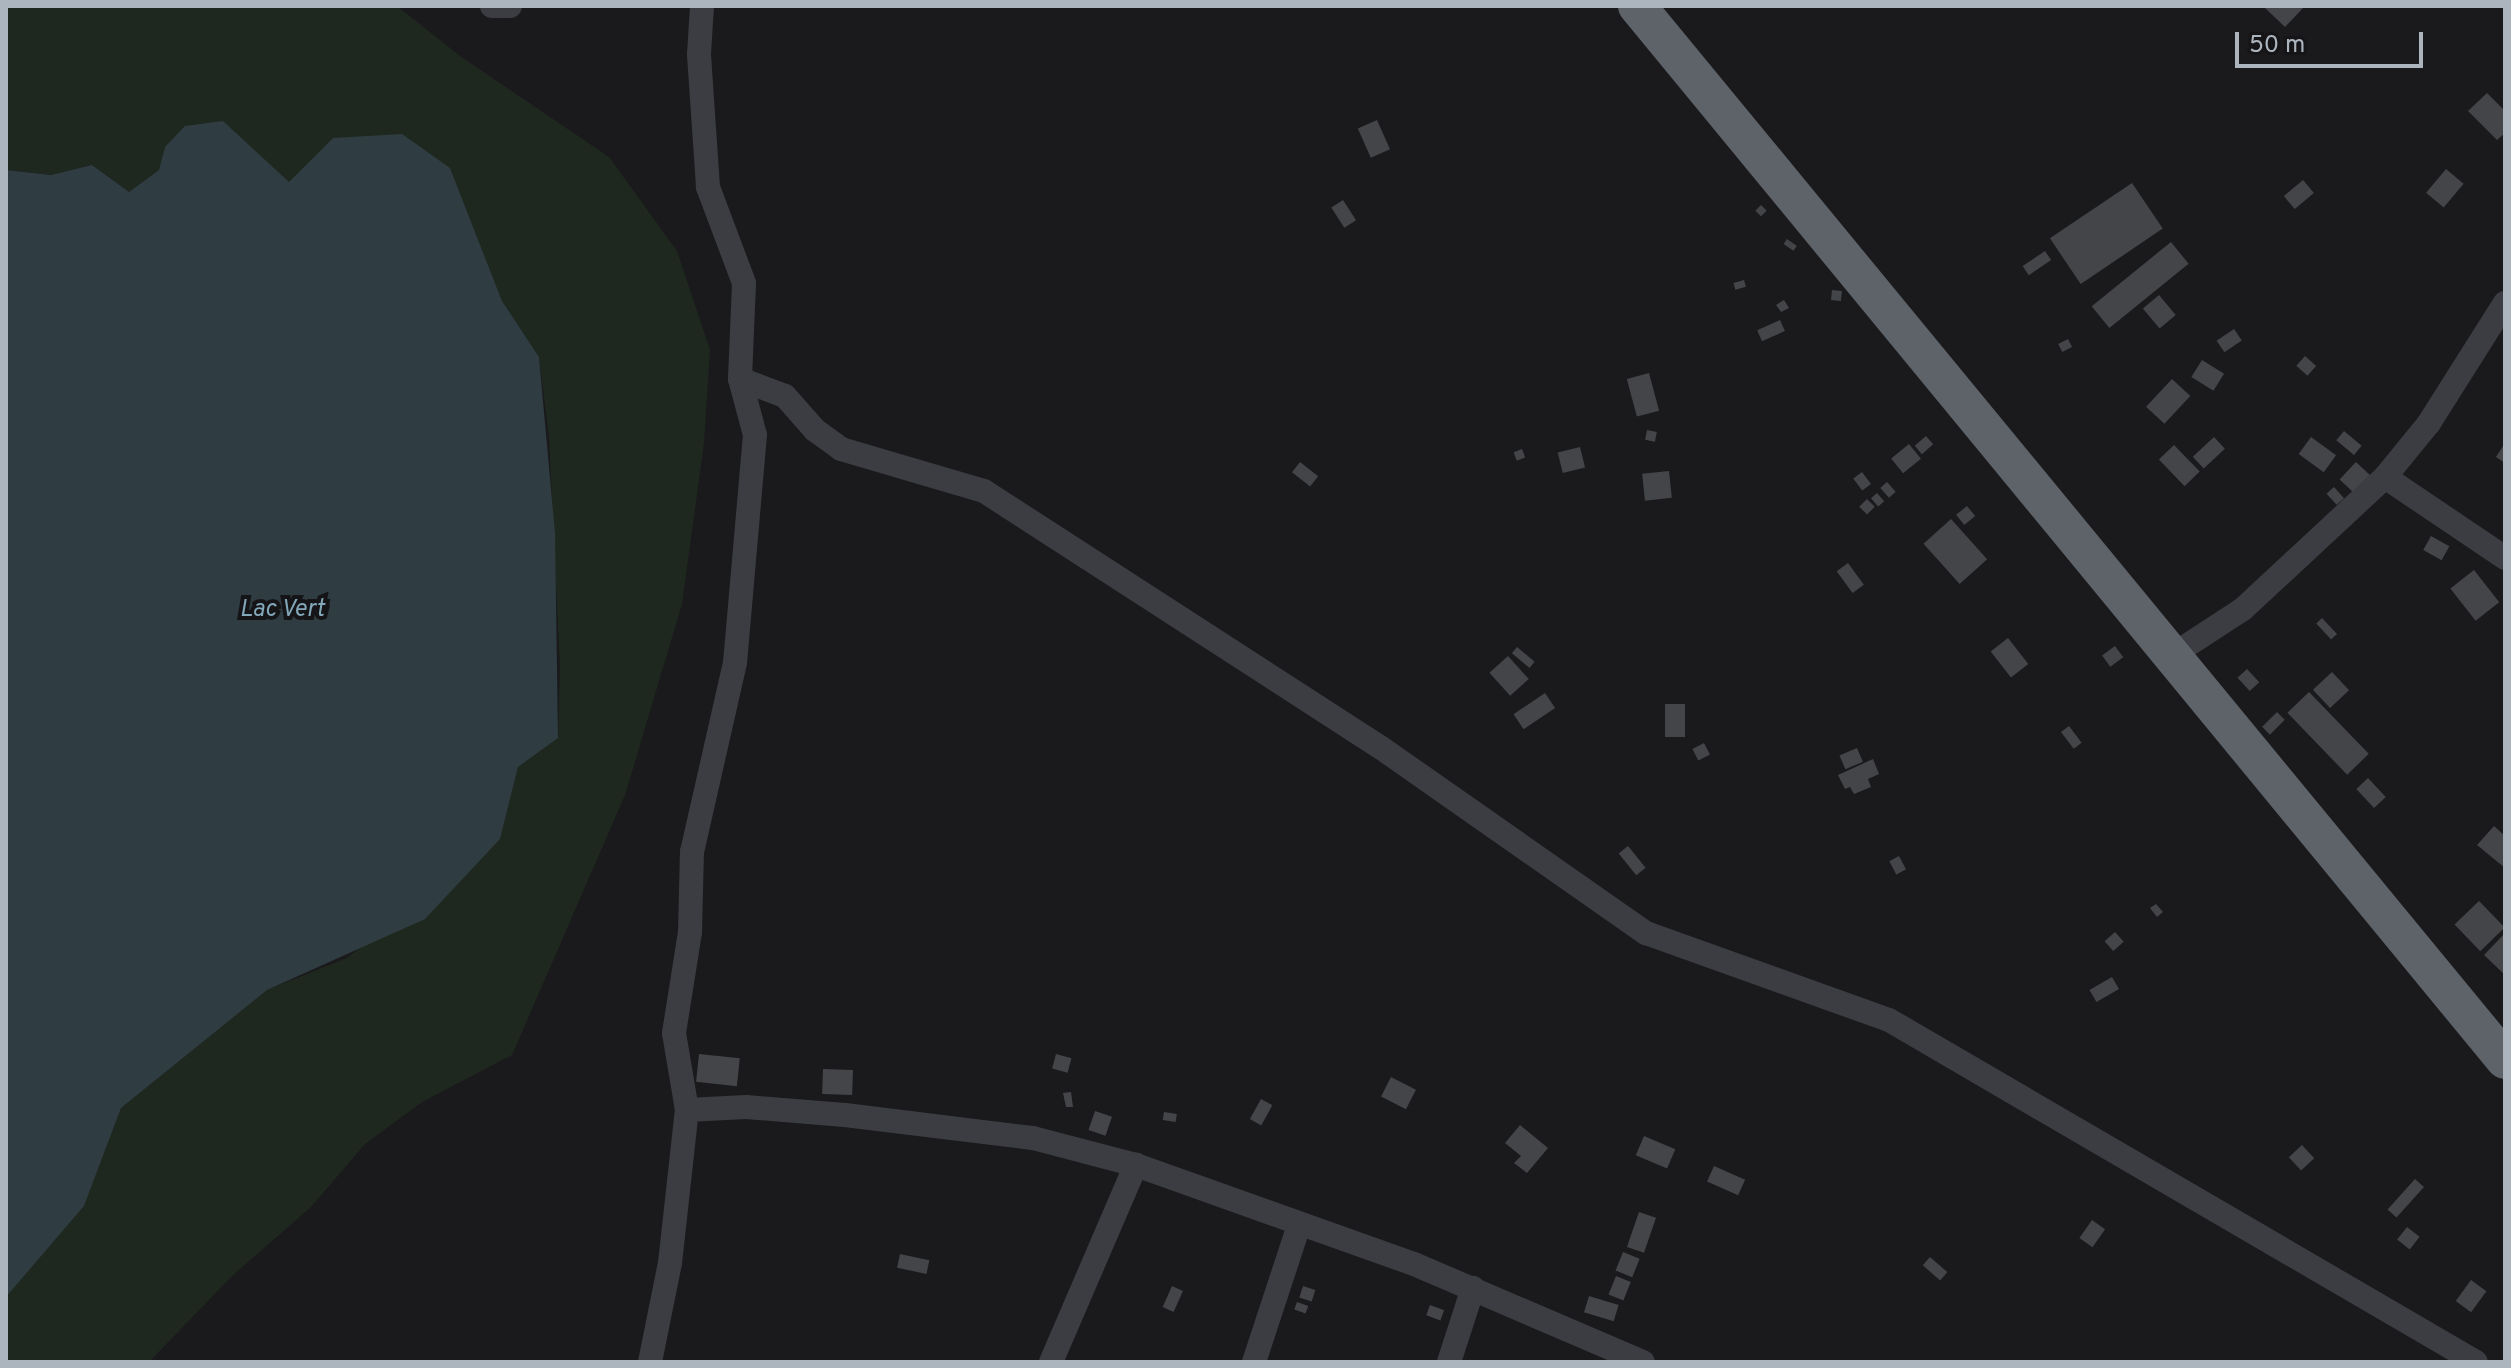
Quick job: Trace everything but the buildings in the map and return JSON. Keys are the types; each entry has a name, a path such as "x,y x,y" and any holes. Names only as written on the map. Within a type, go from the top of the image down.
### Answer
{"highway":[{"path":"1637,6 1735,119 2171,656 2505,1060"}],"street":[{"path":"492,6 510,6"},
{"path":"650,1362 670,1263 687,1110 674,1033 690,932 692,852 735,663 755,435 740,379 744,283 708,187 699,54 702,6"},
{"path":"2171,656 2243,609 2385,477 2429,423 2505,303"},
{"path":"740,379 785,396 815,430 841,449 984,491 1380,747 1646,933 1889,1020 2476,1362"},
{"path":"2385,477 2505,558"},
{"path":"687,1110 746,1107 845,1115 1033,1138 1136,1165 1473,1288 1643,1362"},
{"path":"1051,1362 1136,1165"},
{"path":"1254,1362 1299,1225"},
{"path":"1449,1362 1473,1288"}],"shaded area":[{"path":"6,6 397,6 460,56 609,157 677,251 710,350 704,443 682,604 625,795 512,1055 422,1102 365,1144 311,1207 232,1276 149,1362 6,1362 6,1297 84,1206 121,1108 267,990 347,958 500,839 518,767 558,738 560,666 549,437 539,357 502,301 450,168 333,138 289,183 223,121 165,147 159,170 129,192 92,165 51,175 6,170"}],"water":[{"name":"Lac Vert","path":"223,121 289,182 333,138 402,134 450,168 502,301 539,357 555,533 558,738 518,767 500,839 425,919 267,990 121,1108 84,1206 6,1297 6,170 51,175 92,165 129,192 159,170 165,147 185,126"}]}
